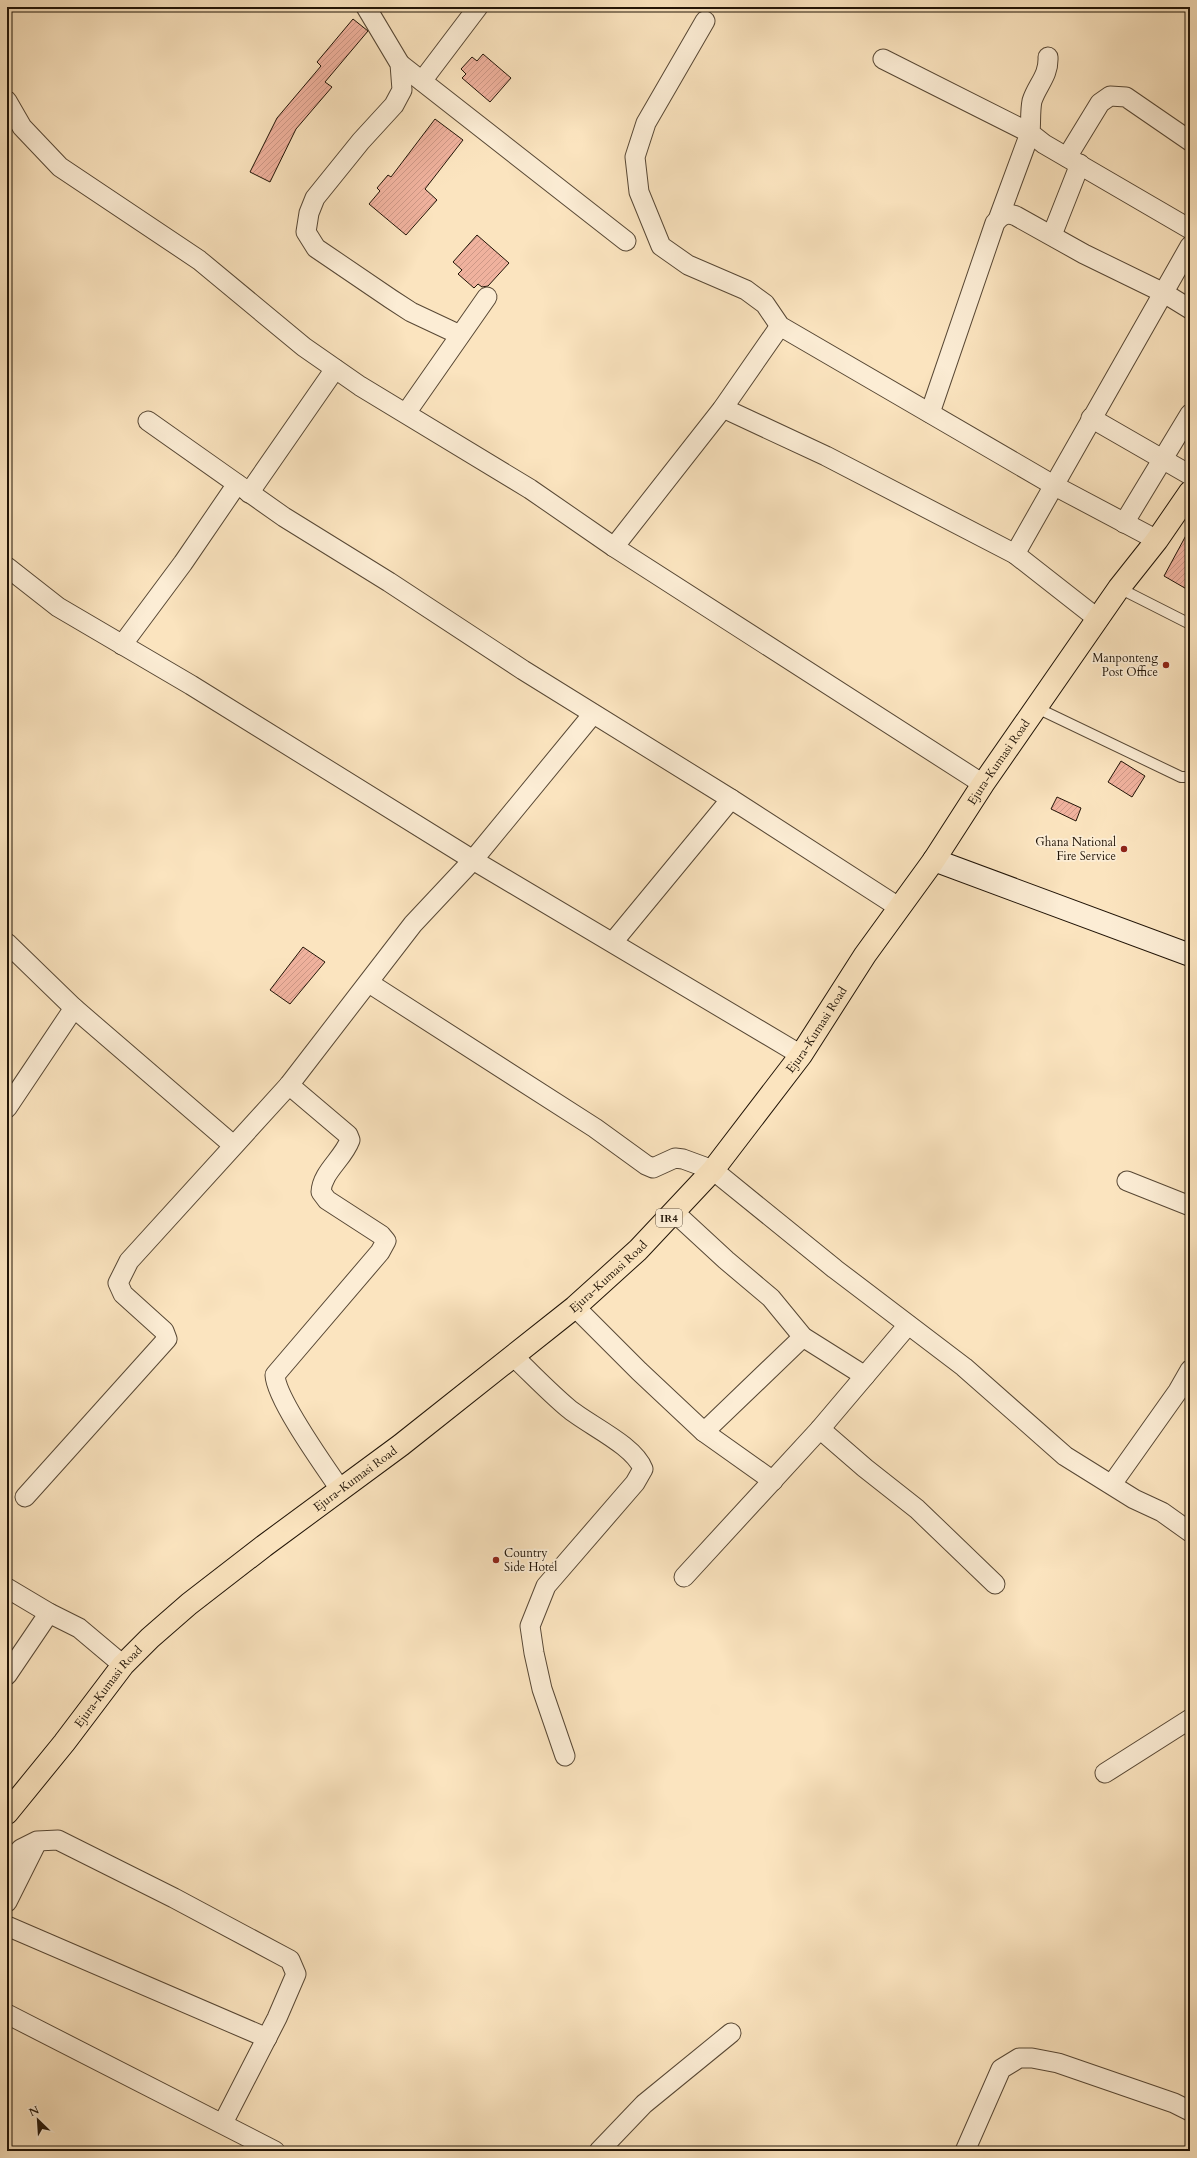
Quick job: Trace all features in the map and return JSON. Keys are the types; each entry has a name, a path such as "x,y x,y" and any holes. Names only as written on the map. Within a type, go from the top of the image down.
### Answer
{"main road":[{"name":"Ejura-Kumasi Road","path":"7,1813 64,1744 123,1665 150,1638 189,1604 340,1489 401,1445 514,1357 575,1307 638,1250 713,1170 801,1055 865,955 934,860 983,784 1098,619 1157,540 1190,492"}],"street":[{"path":"366,7 400,64 626,241"},
{"path":"422,81 478,7"},
{"path":"705,21 646,123 635,157 639,192 661,246 688,265 746,290 765,304 780,326 1055,486 1157,540"},
{"path":"930,413 995,223 999,217 1030,133 1032,101 1049,67 1048,57"},
{"path":"883,59 1030,133 1074,161 1190,229"},
{"path":"400,64 402,90 394,105 361,141 315,198 309,213 306,232 316,248 391,299 411,312 460,336"},
{"path":"1052,235 1074,161 1100,103 1110,96 1126,97 1190,141"},
{"path":"7,101 22,127 60,167 199,260 304,347 335,369 530,489 614,547 983,784"},
{"path":"999,217 1009,213 1052,235 1091,258 1164,293 1190,309"},
{"path":"1015,554 1055,486 1090,418 1190,246"},
{"path":"406,414 487,297"},
{"path":"614,547 723,408 780,326"},
{"path":"122,645 183,563 335,369"},
{"path":"723,408 826,456 1015,554 1098,619"},
{"path":"1124,523 1190,414"},
{"path":"1090,418 1190,475"},
{"path":"148,421 284,517 593,714 731,799 900,908"},
{"path":"7,567 58,607 473,860 801,1055"},
{"path":"25,1497 167,1339 164,1331 123,1294 118,1283 129,1261 289,1085 413,924 473,860 593,714"},
{"path":"613,942 731,799"},
{"path":"934,860 1190,955"},
{"path":"7,943 74,1008 233,1145"},
{"path":"369,983 595,1128 646,1165 653,1168 675,1158 683,1159 713,1170 835,1269 964,1367 1066,1456 1134,1499 1162,1512 1190,1532"},
{"path":"7,1108 74,1008"},
{"path":"289,1085 348,1135 350,1140 346,1150 322,1182 321,1192 327,1200 381,1235 386,1241 380,1252 275,1375 276,1384 298,1424 340,1489"},
{"path":"1127,1181 1190,1206"},
{"path":"674,1212 726,1260 771,1298 803,1337 866,1376"},
{"path":"575,1307 639,1371 704,1432 773,1481"},
{"path":"684,1577 820,1428 866,1376 908,1324"},
{"path":"704,1432 803,1337"},
{"path":"514,1357 568,1408 627,1448 640,1461 643,1469 635,1483 546,1586 530,1626 542,1689 565,1756"},
{"path":"1112,1484 1178,1391 1190,1370"},
{"path":"820,1428 916,1509 995,1584"},
{"path":"7,1588 49,1613 79,1628 123,1665"},
{"path":"7,1675 49,1613"},
{"path":"1105,1773 1190,1719"},
{"path":"7,1864 21,1849 37,1841 58,1840 174,1898 290,1960 296,1974 267,2038 223,2123"},
{"path":"7,1902 37,1841"},
{"path":"7,1926 267,2038"},
{"path":"7,2014 223,2123 275,2151"},
{"path":"599,2151 644,2104 731,2032"},
{"path":"965,2151 1001,2069 1009,2062 1020,2058 1032,2058 1058,2063 1174,2103 1190,2111"}],"lane":[{"path":"1120,588 1190,624"},
{"path":"1037,708 1181,778 1190,777"}],"building":[{"path":"353,19 368,31 325,82 332,87 296,129 270,182 250,172 277,118 321,66 317,62"},
{"path":"483,54 511,78 490,102 462,78 466,74 461,69 472,57 477,61"},
{"path":"435,119 463,140 425,189 437,200 406,235 369,204 380,191 377,188 388,175 391,177"},
{"path":"477,235 509,263 488,286 482,287 478,284 474,288 458,274 462,270 453,262"},
{"path":"1190,528 1190,591 1164,576"},
{"path":"1121,761 1145,776 1132,797 1108,782"},
{"path":"1057,797 1081,808 1076,821 1051,809"},
{"path":"303,947 325,962 290,1004 270,990"}],"place":[{"name":"Manponteng Post Office","path":"1166,665"},
{"name":"Ghana National Fire Service","path":"1124,849"},
{"name":"Country Side Hotel","path":"496,1560"}]}
